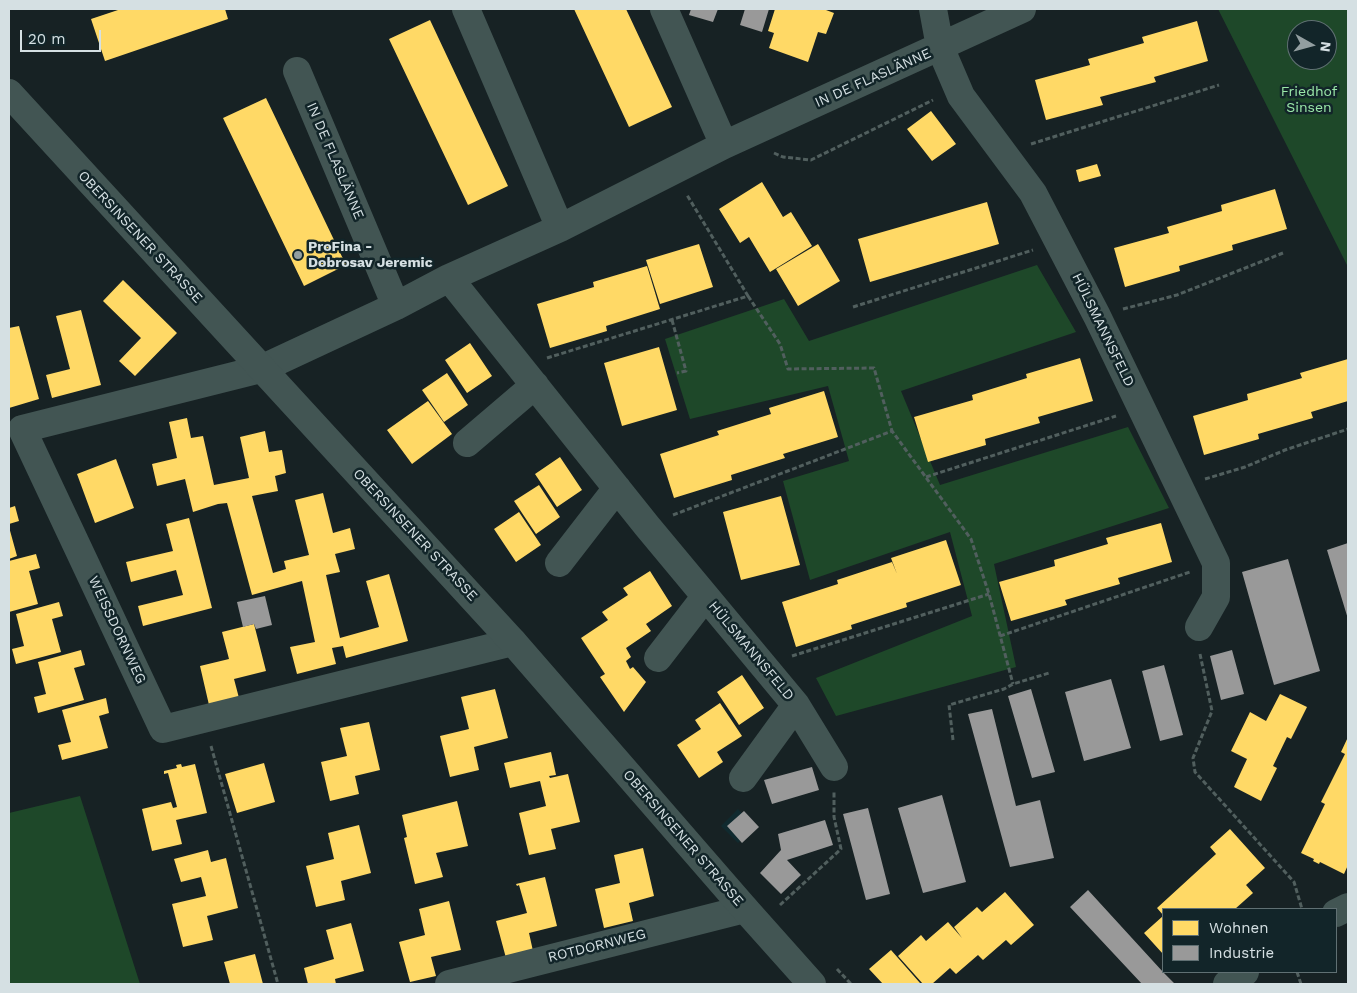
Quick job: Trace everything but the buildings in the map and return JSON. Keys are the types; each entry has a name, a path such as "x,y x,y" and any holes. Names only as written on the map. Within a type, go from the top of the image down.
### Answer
{"street":[{"path":"466,9 560,228"},
{"path":"664,9 724,145"},
{"name":"HÜLSMANNSFELD","path":"933,9 940,48 962,96 1033,193 1097,316 1216,562 1216,597 1199,627"},
{"name":"IN DE FLASLÄNNE","path":"261,369 396,306 449,278 560,228 724,145 1022,9"},
{"name":"IN DE FLASLÄNNE","path":"298,72 396,306"},
{"name":"OBERSINSENER STRASSE","path":"9,93 513,642 812,984"},
{"name":"HÜLSMANNSFELD","path":"449,278 616,488 796,705 834,767"},
{"name":"WEISSDORNWEG","path":"261,369 22,429 164,729 513,642"},
{"path":"467,443 528,376"},
{"path":"559,562 616,488"},
{"name":"HÜLSMANNSFELD","path":"658,658 705,597"},
{"name":"HÜLSMANNSFELD","path":"743,778 796,705"},
{"name":"ROTDORNWEG","path":"449,984 745,909"},
{"path":"1227,984 1244,973"}],"path":[{"path":"1004,153 1220,85"},
{"path":"767,150 783,157 811,160 958,88"},
{"path":"673,172 748,296 780,344 788,369 874,368 892,431 971,539 989,594 1013,684"},
{"path":"853,307 1048,245 1060,245"},
{"path":"1097,316 1177,295 1283,253"},
{"path":"528,376 672,320 748,296"},
{"path":"672,320 686,371 677,373"},
{"path":"926,477 1141,408"},
{"path":"1179,486 1246,467 1285,450 1348,429"},
{"path":"647,526 892,431"},
{"path":"1000,636 1216,562"},
{"path":"762,664 989,594"},
{"path":"1199,627 1200,656 1212,711 1193,758 1195,772 1294,882 1302,908"},
{"path":"953,740 949,705 1004,689 1013,684 1049,673"},
{"path":"204,718 278,984"},
{"path":"780,905 841,849 834,817 834,767"}],"shaded area":[{"path":"738,809 754,827 738,843 721,826"}],"green space":[{"name":"Friedhof Sinsen","path":"1218,9 1348,9 1348,267"},
{"path":"1037,265 1076,332 901,391 940,485 1128,427 1169,508 994,564 1016,667 836,716 816,678 972,616 950,532 810,580 783,481 849,461 828,386 690,419 665,339 784,299 809,341"},
{"path":"80,796 140,984 9,984 9,813"}],"place":[{"name":"ProFina - Dobrosav Jeremic","path":"298,255"}]}
